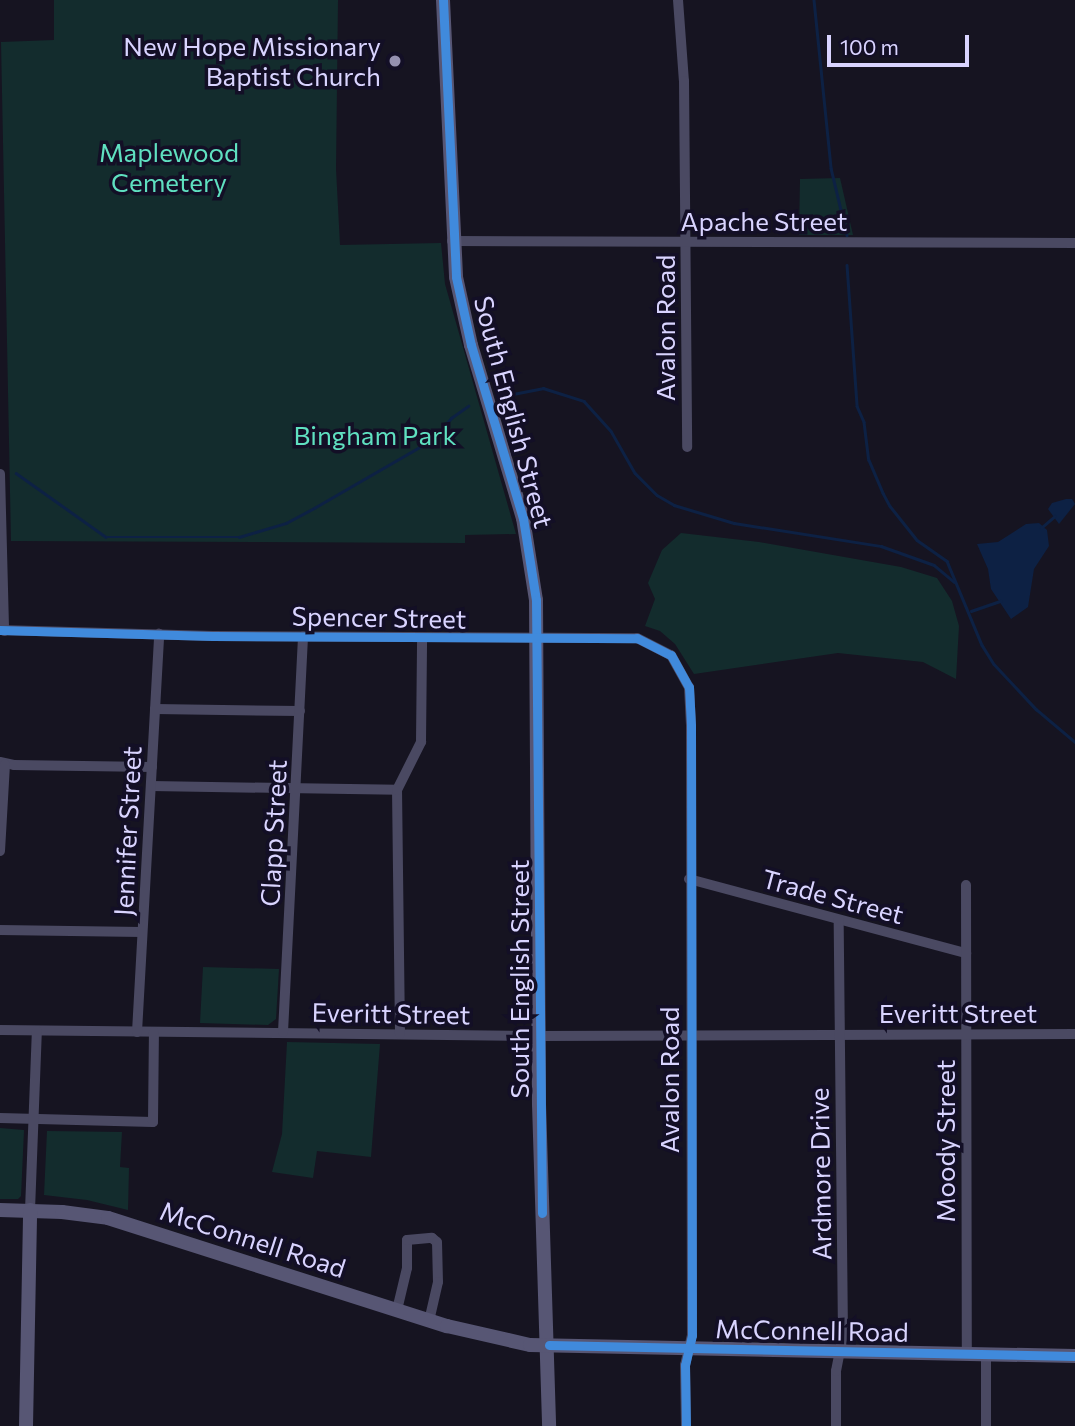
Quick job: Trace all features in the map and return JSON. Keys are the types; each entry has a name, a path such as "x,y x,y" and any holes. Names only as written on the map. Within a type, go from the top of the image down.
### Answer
{"street":[{"name":"South English Street","path":"443,0 452,241 464,316 525,528 534,577 537,639 539,1036 549,1426"},
{"name":"Avalon Road","path":"678,0 684,81 687,447"},
{"name":"Apache Street","path":"452,241 1075,243"},
{"path":"0,474 2,631"},
{"name":"Spencer Street","path":"2,631 303,637 636,638 671,655 689,687 691,733"},
{"name":"Jennifer Street","path":"137,1031 159,634"},
{"name":"Clapp Street","path":"283,1032 303,637"},
{"path":"400,1034 397,790 421,742 422,638"},
{"path":"155,709 300,711"},
{"name":"Avalon Road","path":"686,1426 685,1365 692,1335 689,879 691,733"},
{"path":"0,851 2,763 152,767"},
{"path":"151,786 397,790"},
{"name":"Trade Street","path":"689,879 966,953"},
{"name":"Moody Street","path":"967,885 967,1354"},
{"name":"Ardmore Drive","path":"836,1426 836,1370 843,1336 839,920"},
{"path":"0,930 142,932"},
{"name":"Everitt Street","path":"0,1030 539,1036 1075,1034"},
{"path":"26,1426 37,1031"},
{"path":"0,1118 153,1122 155,1032"},
{"name":"McConnell Road","path":"0,1210 30,1210 108,1218 494,1339 548,1345 1075,1356"},
{"path":"397,1310 407,1268 407,1240 432,1238 437,1242 438,1282 429,1320"},
{"path":"986,1355 986,1426"}],"green space":[{"path":"54,0 338,0 336,169 340,245 441,243 445,284 516,534 465,535 465,543 11,541 1,42 54,40"},
{"path":"840,178 853,235 799,235 800,179"},
{"path":"681,533 759,542 901,567 937,578 952,601 959,626 956,679 923,662 838,653 694,674 675,644 660,631 645,626 655,599 648,583 662,550"},
{"path":"203,967 279,969 276,1019 268,1025 200,1023"},
{"path":"287,1042 380,1044 371,1157 317,1151 313,1178 272,1172 282,1134"},
{"path":"0,1128 24,1130 21,1196 18,1199 0,1199"},
{"path":"47,1131 122,1132 120,1167 129,1168 128,1210 87,1200 44,1195"}],"water":[{"path":"1072,499 1075,504 1059,524 1048,509 1052,503"},
{"path":"1039,523 1047,530 1049,546 1034,569 1028,607 1011,619 991,589 988,569 977,544 998,542 1026,524"}],"waterway":[{"path":"814,0 831,168 847,235"},
{"path":"847,265 857,406 864,422 869,460 883,493 917,540 947,561 982,645 994,664 1036,709 1075,742"},
{"path":"513,394 543,388 584,401 611,431 635,473 657,495 674,505 734,523 881,546 934,565 954,582"},
{"path":"16,473 106,537 239,537 286,523 314,508 432,440 451,418 468,406"},
{"path":"1041,528 1055,516"},
{"path":"971,611 1000,601"}],"cycle path":[{"path":"443,0 456,277 471,345 523,518 536,600 542,1213"},
{"path":"0,630 213,636 637,638 671,655 689,687 691,726 692,1335 685,1365 686,1426"},
{"path":"549,1345 1075,1356"}],"place":[{"name":"New Hope Missionary Baptist Church","path":"395,61"}],"park label":[{"name":"Maplewood Cemetery","path":"169,167"},
{"name":"Bingham Park","path":"375,435"}]}
